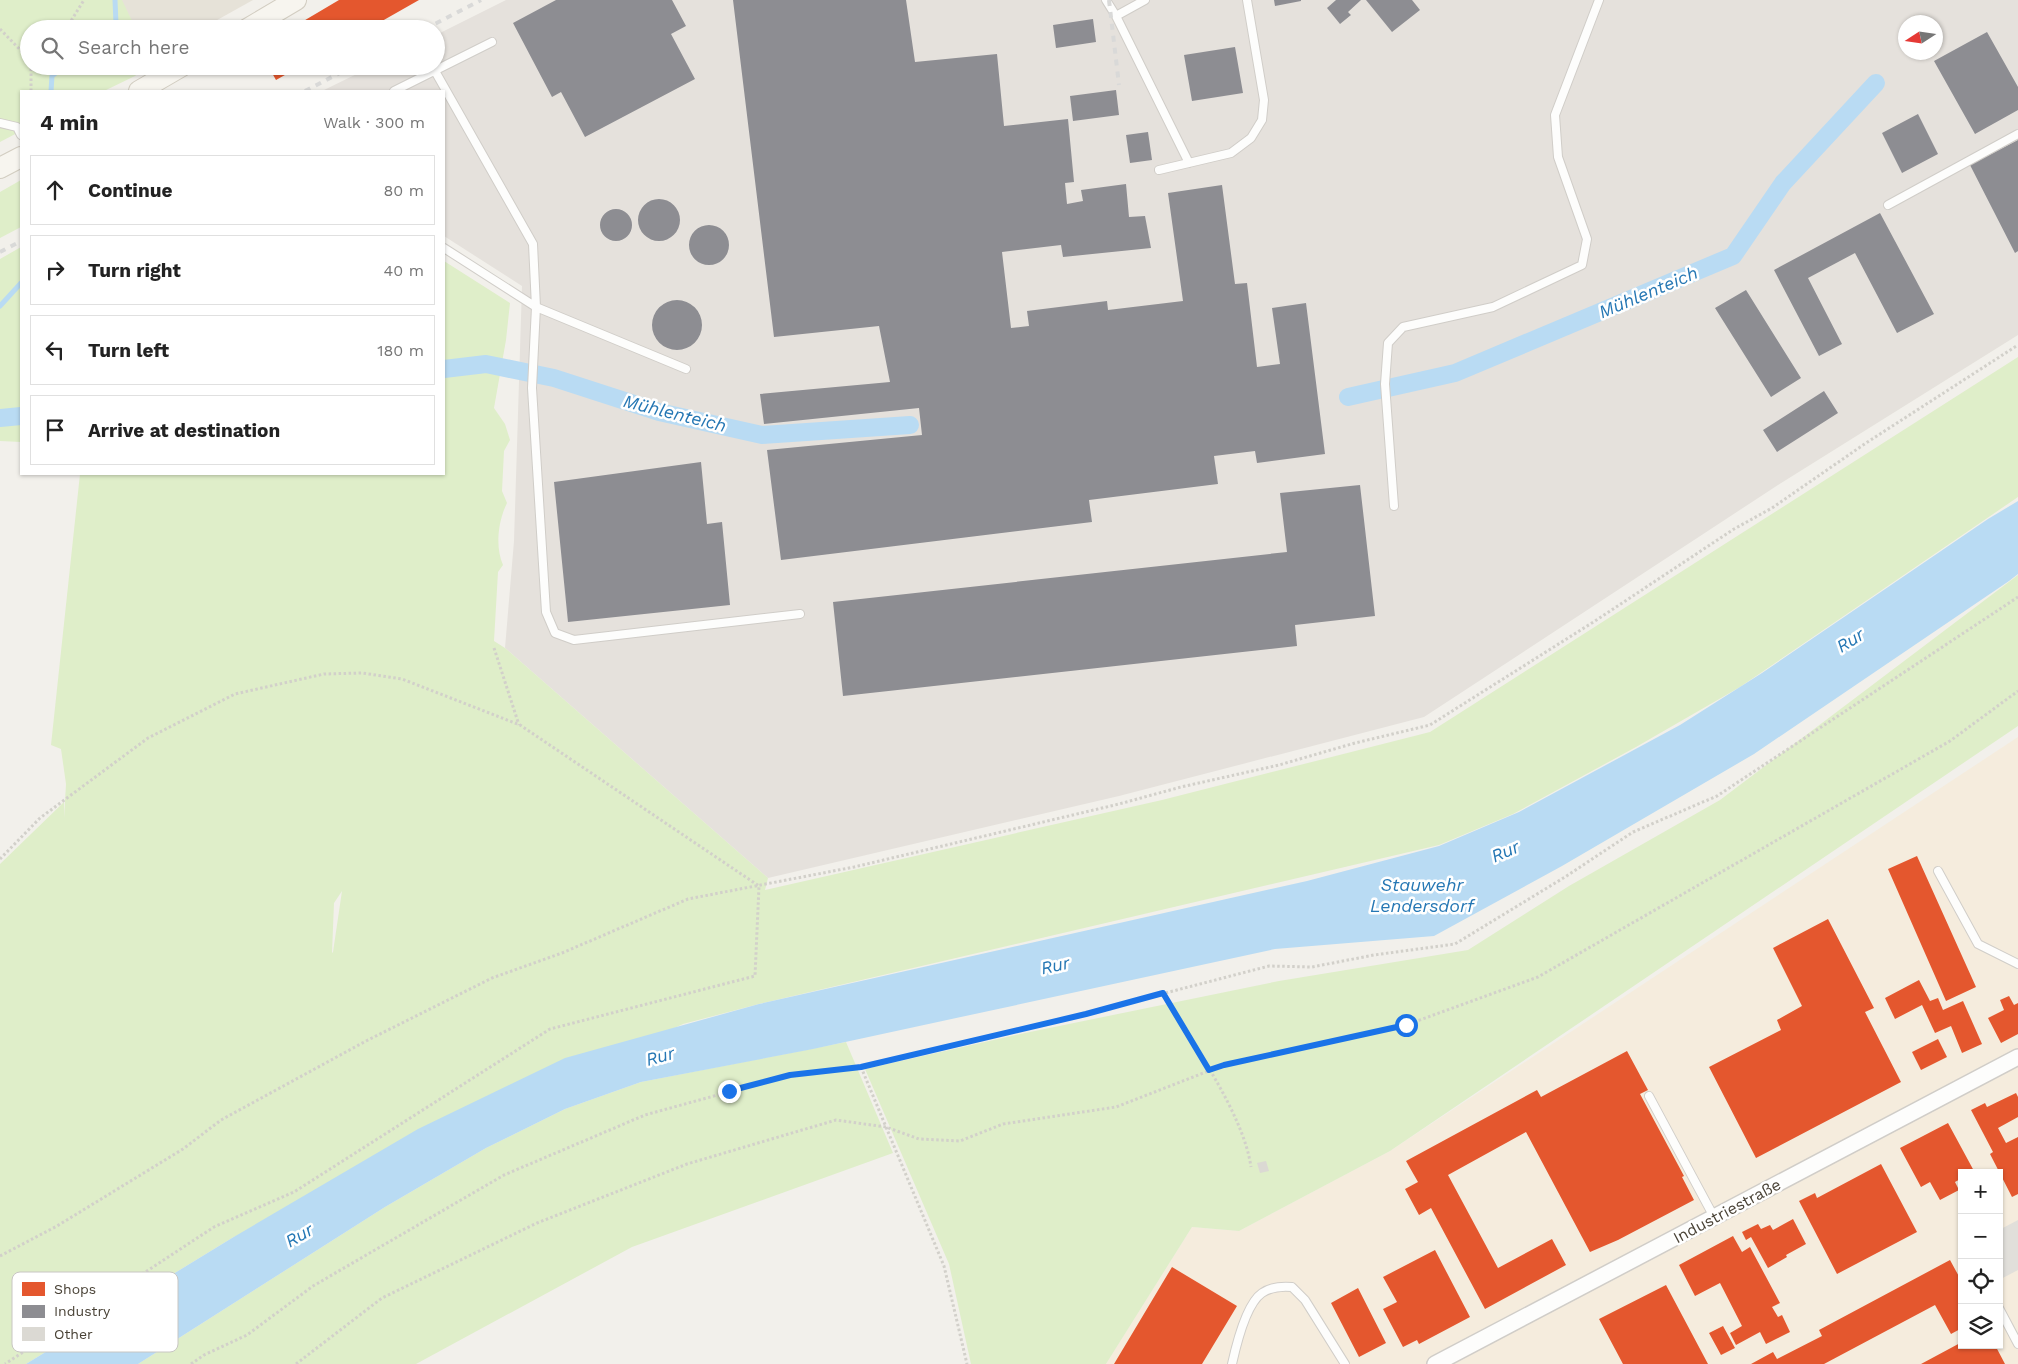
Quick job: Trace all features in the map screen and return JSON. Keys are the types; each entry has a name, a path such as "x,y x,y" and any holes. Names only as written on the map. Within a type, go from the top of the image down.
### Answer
{"main road":[{"path":"262,20 296,0"},
{"path":"151,88 169,75"},
{"path":"0,168 20,158"}],"street":[{"name":"Industriestraße","path":"1435,1364 2018,1056"}],"lane":[{"path":"1106,0 1116,16 1188,163"},
{"path":"1116,16 1145,0"},
{"path":"1159,170 1231,153 1251,138 1262,120 1264,100 1247,0"},
{"path":"1394,506 1385,384 1388,343 1403,327 1493,307 1582,265 1588,240 1558,157 1555,115 1599,0"},
{"path":"445,66 492,42"},
{"path":"396,90 427,75"},
{"path":"437,75 533,244 536,308 532,388 546,612 555,634 574,640 800,614"},
{"path":"0,123 17,127 20,133"},
{"path":"1888,205 2018,134"},
{"path":"445,249 536,308 686,369"},
{"path":"1938,871 1978,944 2018,964"},
{"path":"1648,1096 1714,1217"},
{"path":"1232,1364 1245,1318 1260,1294 1278,1286 1292,1287 1305,1300 1346,1364"},
{"path":"2003,1316 2018,1344"}],"path":[{"path":"72,20 84,0"},
{"path":"0,29 20,50"},
{"path":"30,90 31,75"},
{"path":"0,1256 57,1226 183,1149 221,1120 366,1041 492,978 562,952 688,899 854,867 1119,804 1181,787 1279,766 1355,743 1430,725 1595,621 1734,529 1772,508 1866,443 2018,345"},
{"path":"191,1364 204,1355 247,1335 313,1286 458,1200 504,1175 559,1150 645,1115 790,1075 861,1067 1086,1014 1269,966 1312,967 1374,955 1456,944 1565,877 1633,832 1717,796 2018,597"},
{"path":"494,648 520,726"},
{"path":"0,859 40,818 148,738 235,694 324,674 362,673 402,679 520,726 759,886"},
{"path":"296,1364 382,1298 555,1216 687,1164 836,1120 886,1127 918,1139 960,1141 1003,1124 1116,1107 1224,1065 1406,1025 1538,977 1950,741 2018,691"},
{"path":"145,1272 214,1227 294,1192 550,1029 755,976 759,886"},
{"path":"1163,993 1231,1109 1249,1153 1251,1167"},
{"path":"861,1067 944,1266 967,1364"},
{"path":"4,1364 22,1352"}],"shaded area":[{"path":"121,0 253,0 217,20 131,20"},
{"path":"506,0 2018,0 2018,335 1778,485 1424,717 1119,796 768,878 505,648 514,541 522,286 445,237 445,90 324,90 355,75 445,75 445,30"},
{"path":"2018,737 2018,1364 1106,1364 1192,1227 1239,1231 1390,1151"},
{"path":"2018,1220 2018,1270 2003,1278 2003,1259 2003,1228"}],"green space":[{"path":"0,0 122,0 132,20 20,20 20,75 136,75 106,90 20,90 20,132 0,142"},
{"path":"20,181 20,228 0,238 0,192"},
{"path":"20,248 20,442 0,441 0,259"},
{"path":"445,262 510,303 506,340 494,408 505,424 510,440 504,451 502,491 507,503 501,518 498,542 503,565 498,572 494,641 505,648 768,878 765,890 1162,800 1430,732 2018,357 2018,497 1740,687 1636,747 1513,814 1439,845 759,1004 683,1024 232,1238 176,1272 12,1272 12,1352 46,1352 26,1364 0,1364 0,864 64,802 64,818 66,784 61,749 51,745 80,475 445,475","holes":["342,891 333,952 334,903"]},
{"path":"2018,575 2018,726 1390,1151 1239,1231 1192,1227 1106,1364 971,1364 949,1264 865,1069 1025,1033 1279,981 1468,950 1569,886 1720,800"},
{"path":"846,1042 893,1153 632,1247 416,1364 138,1364 157,1352 178,1352 178,1339 385,1207 486,1148 565,1109 641,1082"}],"water":[{"name":"Stauwehr Lendersdorf","path":"2018,501 2018,574 2009,581 1754,754 1562,866 1434,936 1275,949 813,1049 641,1082 565,1109 486,1148 385,1207 178,1339 178,1272 176,1272 418,1129 565,1058 759,1004 1307,881 1439,846 1519,812 1680,725 1762,673 1988,519"},
{"name":"Stauwehr Lendersdorf","path":"46,1352 157,1352 138,1364 26,1364"}],"building: Shops":[{"path":"339,0 419,0 384,20 305,20"},
{"path":"273,75 285,75 276,80"},
{"path":"1917,856 1976,987 1946,1001 1888,869"},
{"path":"1828,919 1874,1008 1865,1012 1901,1082 1756,1158 1709,1067 1781,1030 1777,1020 1802,1006 1773,948"},
{"path":"1919,980 1930,1001 1938,998 1943,1010 1963,1001 1982,1044 1962,1053 1951,1026 1935,1033 1922,1005 1895,1019 1885,998"},
{"path":"2009,996 2014,1005 2018,1003 2018,1034 2001,1043 1988,1018 2004,1010 2000,1000"},
{"path":"1938,1039 1947,1057 1921,1070 1912,1052"},
{"path":"1627,1051 1648,1090 1640,1094 1684,1176 1682,1177 1694,1200 1618,1240 1590,1252 1526,1132 1448,1175 1498,1268 1552,1239 1566,1265 1485,1309 1431,1208 1419,1215 1405,1189 1418,1182 1406,1161 1537,1090 1541,1097"},
{"path":"2016,1093 2018,1097 2018,1117 1998,1128 2006,1143 2018,1137 2018,1194 2012,1197 2003,1179 2003,1169 1998,1169 1990,1154 1993,1152 1971,1110 1985,1103 1987,1107"},
{"path":"1948,1123 1973,1169 1958,1169 1958,1180 1955,1182 1958,1191 1940,1200 1930,1182 1921,1187 1900,1148"},
{"path":"1881,1164 1917,1232 1837,1274 1799,1201 1815,1193 1817,1198"},
{"path":"1793,1219 1806,1244 1768,1268 1751,1237 1746,1240 1742,1232 1758,1224 1761,1229 1770,1225 1773,1230"},
{"path":"1733,1236 1742,1252 1750,1247 1780,1303 1772,1307 1778,1317 1782,1315 1790,1332 1766,1344 1760,1332 1736,1345 1730,1333 1742,1326 1720,1283 1695,1296 1679,1265"},
{"path":"1435,1250 1470,1317 1419,1344 1417,1340 1403,1347 1383,1309 1397,1302 1383,1277"},
{"path":"1950,1260 1958,1275 1958,1330 1951,1334 1935,1305 1824,1364 1751,1364 1773,1352 1777,1359 1822,1336 1819,1330"},
{"path":"1172,1267 1237,1306 1202,1364 1114,1364"},
{"path":"1666,1285 1708,1364 1623,1364 1599,1319"},
{"path":"1358,1288 1386,1343 1359,1357 1331,1303"},
{"path":"1723,1326 1735,1348 1721,1355 1709,1333"},
{"path":"1958,1344 1958,1349 1997,1349 2005,1364 1921,1364"}],"building: Industry":[{"path":"556,0 672,0 686,26 671,34 695,79 585,137 561,92 552,97 513,23"},
{"path":"733,0 906,0 915,62 997,54 1004,126 1068,119 1074,182 1065,183 1067,204 1083,201 1081,190 1126,184 1129,217 1145,216 1151,248 1063,257 1061,245 1002,252 1011,328 1029,326 1027,311 1107,301 1108,310 1183,301 1168,193 1222,185 1235,284 1247,283 1257,367 1280,364 1272,308 1306,303 1325,454 1257,463 1255,451 1214,456 1218,484 1089,500 1092,522 781,560 767,450 922,435 919,408 764,424 760,394 890,382 879,326 774,337"},
{"path":"1274,0 1301,0 1301,1 1275,6"},
{"path":"1336,0 1361,0 1348,12 1351,15 1340,24 1327,8"},
{"path":"1366,0 1412,0 1420,10 1392,32"},
{"path":"1093,19 1096,42 1056,48 1053,25"},
{"path":"1987,32 2018,87 2018,110 1975,134 1934,61 1943,60 1943,56"},
{"path":"1235,47 1243,93 1192,101 1184,55"},
{"path":"1116,90 1119,115 1073,121 1070,96"},
{"path":"1918,114 1938,154 1902,173 1882,133"},
{"path":"1148,132 1152,160 1130,163 1126,135"},
{"path":"2018,140 2018,251 2015,253 1970,165"},
{"path":"659,199 674,205 680,220 674,235 659,241 644,235 638,220 644,205"},
{"path":"616,209 622,210 627,214 631,219 631,231 627,236 622,240 616,241 610,240 605,236 601,231 600,225 601,219 605,214 610,210"},
{"path":"1880,213 1934,314 1897,333 1855,253 1808,278 1842,344 1819,356 1774,270"},
{"path":"709,225 723,231 729,245 723,259 709,265 695,259 689,245 695,231"},
{"path":"1746,290 1801,378 1771,397 1715,308"},
{"path":"672,300 682,300 695,307 702,320 702,330 695,343 682,350 672,350 663,346 656,339 652,330 652,320 656,311 663,304"},
{"path":"1824,391 1838,413 1777,452 1763,430"},
{"path":"701,462 707,524 722,522 730,605 568,622 554,482"},
{"path":"1360,485 1375,616 1295,625 1297,646 843,696 833,602 1287,552 1280,493"}],"building: Other":[{"path":"1266,1161 1269,1171 1260,1173 1257,1163"}],"waterway":[{"path":"115,0 116,20"},
{"path":"51,90 53,75"},
{"name":"Mühlenteich","path":"1348,397 1455,373 1733,256 1783,183 1876,83"},
{"path":"0,306 20,284"},
{"name":"Mühlenteich","path":"445,369 486,364 554,378 659,412 762,435 910,425"},
{"name":"Mühlenteich","path":"0,418 20,416"}],"railway":[{"path":"442,20 481,0"},
{"path":"1109,0 1119,85"},
{"path":"307,90 336,75"},
{"path":"0,252 20,242"}],"route":[{"path":"729,1091 790,1075 861,1067 1086,1014 1163,993 1209,1070 1224,1065 1406,1025"}],"water label":[{"name":"Rur","path":"1850,640"},
{"name":"Rur","path":"1505,851"},
{"name":"Rur","path":"1055,965"},
{"name":"Rur","path":"660,1056"},
{"name":"Rur","path":"299,1235"}]}
